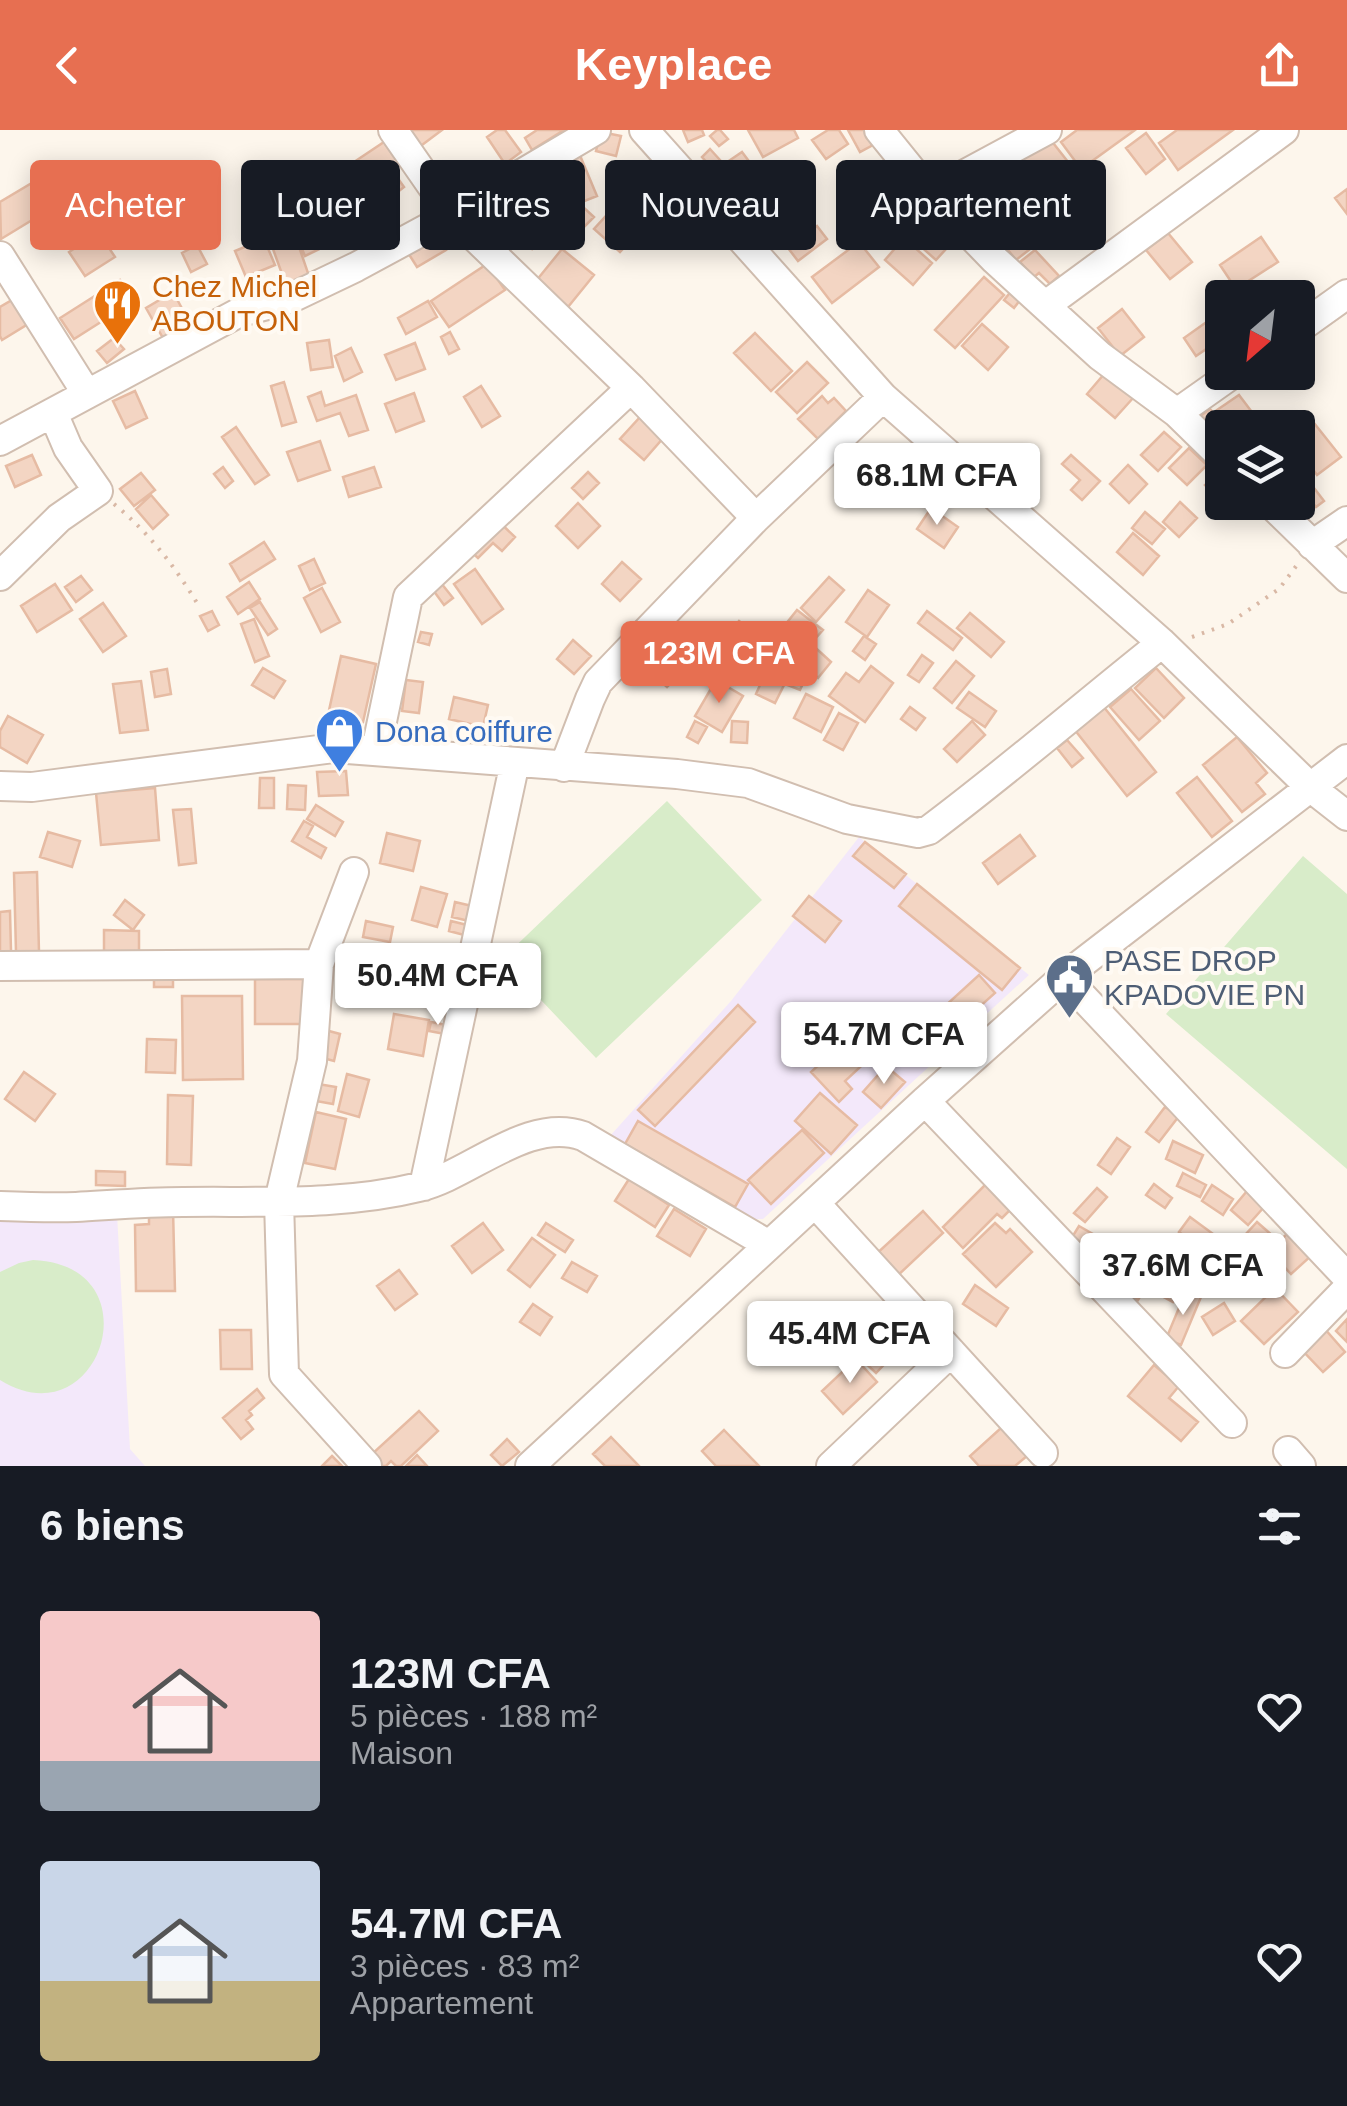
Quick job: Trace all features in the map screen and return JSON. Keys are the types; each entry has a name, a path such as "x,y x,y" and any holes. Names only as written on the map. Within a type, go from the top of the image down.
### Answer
{"street":[{"path":"393,130 420,169"},
{"path":"545,160 596,130"},
{"path":"644,130 883,396 1162,643 1310,788 1347,816"},
{"path":"879,130 903,160"},
{"path":"991,160 1047,130"},
{"path":"1046,304 1284,130"},
{"path":"0,441 240,312 286,300 420,232"},
{"path":"488,250 631,388 756,518"},
{"path":"984,250 1100,356 1177,413 1205,440"},
{"path":"0,256 87,394"},
{"path":"1315,317 1347,294"},
{"path":"376,750 408,596 631,388"},
{"path":"1177,413 1210,390"},
{"path":"564,767 598,682 756,518 883,396"},
{"path":"0,576 59,518 98,491 68,448 53,413"},
{"path":"1287,520 1347,578"},
{"path":"1312,545 1347,520"},
{"path":"0,786 32,787 334,748 376,750 748,782 847,818 918,834 994,782 1162,643"},
{"path":"530,1466 1064,977 1347,759"},
{"path":"424,1186 515,762"},
{"path":"354,872 319,964 312,1061 279,1201 284,1374 367,1466"},
{"path":"0,966 319,964"},
{"path":"1064,977 1347,1278"},
{"path":"926,1101 1232,1423"},
{"path":"0,1206 373,1197 424,1186 512,1144 570,1131 769,1245"},
{"path":"815,1203 1043,1453"},
{"path":"1285,1354 1347,1288"},
{"path":"840,1463 950,1352"}],"path":[{"path":"98,491 147,534 197,603"},
{"path":"1162,643 1198,636 1228,624 1279,589 1312,545"}],"shaded area":[{"path":"859,837 1029,975 763,1219 739,1219 610,1136 731,1001"},
{"path":"117,1214 130,1449 145,1466 0,1466 0,1220"}],"green space":[{"path":"667,801 762,900 596,1058 502,959"},
{"path":"1303,856 1347,894 1347,1169 1166,1014"},
{"path":"33,1260 71,1269 94,1290 103,1317 100,1345 87,1371 65,1388 35,1393 0,1380 0,1272"}],"building":[{"path":"405,130 442,130 418,148"},
{"path":"505,130 521,152 510,160 502,160 487,137"},
{"path":"537,130 564,130 532,150 525,138"},
{"path":"683,130 702,130 704,135 688,142"},
{"path":"717,130 728,139 719,146 710,136"},
{"path":"748,130 794,130 798,138 763,157"},
{"path":"828,130 839,130 848,144 826,159 812,140"},
{"path":"848,130 865,130 873,145 860,152"},
{"path":"1077,130 1135,130 1093,160 1074,160 1061,142"},
{"path":"1177,130 1233,130 1178,170 1159,143"},
{"path":"601,132 621,136 616,156 596,151"},
{"path":"1146,133 1165,159 1146,174 1126,148"},
{"path":"1050,139 1067,160 1022,160"},
{"path":"384,142 397,160 357,160"},
{"path":"710,149 720,160 705,160 702,157"},
{"path":"742,152 748,160 730,160"},
{"path":"579,153 582,160 562,160"},
{"path":"585,167 597,196 585,201"},
{"path":"30,184 30,221 1,239 0,202"},
{"path":"1347,189 1347,214 1335,198"},
{"path":"585,209 594,217 585,226"},
{"path":"605,217 605,239 594,229"},
{"path":"816,227 827,239 816,247"},
{"path":"1168,233 1192,262 1170,279 1146,250"},
{"path":"1261,237 1278,262 1250,280 1230,280 1220,265"},
{"path":"420,240 420,250 446,250 417,267 405,248"},
{"path":"110,250 115,257 85,276 69,252"},
{"path":"200,250 207,264 191,272 182,253"},
{"path":"269,250 275,265 246,277 235,251"},
{"path":"273,250 300,250 309,276 286,285"},
{"path":"561,250 594,275 568,307 536,281"},
{"path":"790,250 812,250 798,261"},
{"path":"848,250 865,250 879,267 832,303 812,277"},
{"path":"894,250 917,250 932,263 913,285 885,260"},
{"path":"925,250 945,250 936,260"},
{"path":"1008,250 1029,250 1016,260"},
{"path":"1035,250 1059,276 1050,284 1039,273 1034,277 1020,262"},
{"path":"487,264 505,290 449,327 431,301"},
{"path":"984,277 1004,295 955,348 935,330"},
{"path":"120,280 134,301 74,339 60,318"},
{"path":"1013,289 1023,296 1014,308 1004,300"},
{"path":"173,292 190,323 163,338 146,308"},
{"path":"12,300 28,324 2,340 0,307"},
{"path":"428,301 437,317 406,334 398,318"},
{"path":"1122,309 1144,337 1120,356 1098,328"},
{"path":"1205,323 1205,350 1196,356 1184,338"},
{"path":"982,324 1008,347 988,370 962,346"},
{"path":"450,332 459,349 449,354 441,337"},
{"path":"755,333 792,371 771,391 734,353"},
{"path":"114,338 124,349 107,363 97,351"},
{"path":"329,340 333,367 311,370 307,343"},
{"path":"415,343 425,369 396,380 385,355"},
{"path":"351,348 362,372 344,381 335,356"},
{"path":"807,362 828,383 797,413 776,392"},
{"path":"1105,373 1134,397 1115,418 1087,394"},
{"path":"284,382 296,422 282,426 271,386"},
{"path":"481,386 500,416 482,427 464,397"},
{"path":"135,391 147,418 126,428 113,401"},
{"path":"321,392 325,406 356,395 368,430 349,436 340,413 317,421 308,397"},
{"path":"414,393 424,421 396,432 385,404"},
{"path":"1239,395 1250,410 1217,410"},
{"path":"822,396 828,403 834,398 846,411 818,439 798,419"},
{"path":"641,416 664,437 644,460 620,439"},
{"path":"1315,424 1341,457 1317,475 1315,472"},
{"path":"236,427 269,475 255,484 222,437"},
{"path":"1164,432 1181,447 1158,471 1141,455"},
{"path":"320,441 330,470 298,481 287,452"},
{"path":"1189,448 1205,463 1187,485 1169,468"},
{"path":"32,455 41,475 15,487 6,466"},
{"path":"1071,455 1100,481 1082,500 1071,490 1080,480 1062,464"},
{"path":"1128,465 1147,484 1129,503 1110,484"},
{"path":"223,467 233,481 225,488 214,474"},
{"path":"374,467 381,487 349,497 343,477"},
{"path":"588,472 599,483 583,499 572,488"},
{"path":"141,473 155,490 134,506 120,489"},
{"path":"1315,489 1324,501 1315,506"},
{"path":"151,495 168,515 153,529 136,509"},
{"path":"1180,502 1197,518 1179,537 1163,522"},
{"path":"578,503 600,526 578,548 556,526"},
{"path":"931,508 958,527 944,548 917,529"},
{"path":"1145,512 1165,529 1152,544 1132,528"},
{"path":"496,519 515,537 502,551 493,543 478,558 468,549"},
{"path":"1133,533 1159,556 1143,575 1117,552"},
{"path":"264,542 275,559 240,581 230,564"},
{"path":"314,559 325,583 310,590 299,566"},
{"path":"622,562 641,579 620,601 602,584"},
{"path":"475,569 503,609 482,624 454,584"},
{"path":"81,576 92,590 76,602 65,587"},
{"path":"829,577 844,590 816,622 801,608"},
{"path":"249,582 260,599 238,614 227,597"},
{"path":"441,583 453,598 444,605 433,590"},
{"path":"55,584 72,610 37,632 21,606"},
{"path":"322,588 340,622 321,632 304,598"},
{"path":"868,590 889,605 867,637 846,622"},
{"path":"260,602 277,629 268,635 250,608"},
{"path":"103,603 126,636 103,652 80,619"},
{"path":"797,610 823,630 814,640 807,634 782,664 765,650"},
{"path":"212,611 219,625 208,631 200,616"},
{"path":"927,611 962,638 953,650 918,623"},
{"path":"970,613 1004,642 991,657 957,628"},
{"path":"254,619 269,656 255,662 241,624"},
{"path":"739,621 759,637 752,647 732,630"},
{"path":"421,632 432,634 429,645 418,642"},
{"path":"864,636 876,644 865,660 853,651"},
{"path":"730,637 747,645 733,673 716,664"},
{"path":"573,640 591,656 574,674 557,659"},
{"path":"808,641 831,662 818,678 793,657"},
{"path":"663,648 685,668 667,687 646,668"},
{"path":"922,655 933,663 919,682 908,675"},
{"path":"341,656 376,664 363,722 339,716 337,726 326,724"},
{"path":"956,661 974,676 952,703 934,688"},
{"path":"871,666 893,683 865,722 829,696 846,673 859,682"},
{"path":"263,668 285,681 274,698 252,685"},
{"path":"1156,668 1184,698 1164,718 1135,688"},
{"path":"167,669 171,694 155,697 151,672"},
{"path":"791,670 806,677 800,690 785,684"},
{"path":"765,674 785,683 775,703 756,694"},
{"path":"406,680 423,682 419,713 402,711"},
{"path":"716,680 743,696 722,732 695,716"},
{"path":"141,681 148,730 120,733 113,684"},
{"path":"1131,689 1160,721 1139,740 1110,707"},
{"path":"969,692 996,711 985,727 957,708"},
{"path":"806,694 833,707 821,732 794,718"},
{"path":"454,697 488,705 483,727 449,719"},
{"path":"1103,706 1156,772 1127,796 1074,729"},
{"path":"910,707 925,718 916,730 901,719"},
{"path":"839,713 858,723 843,750 824,740"},
{"path":"8,716 43,735 27,763 0,747 0,731"},
{"path":"695,721 707,727 698,743 687,737"},
{"path":"732,721 748,722 747,743 731,742"},
{"path":"972,721 985,735 957,762 944,749"},
{"path":"1237,737 1267,773 1256,783 1265,794 1242,812 1203,765"},
{"path":"1067,740 1083,758 1072,767 1057,748"},
{"path":"346,771 348,795 319,796 317,772"},
{"path":"1197,777 1232,821 1212,837 1177,793"},
{"path":"260,778 274,778 274,808 259,808"},
{"path":"288,785 306,786 305,810 287,809"},
{"path":"155,788 159,840 101,845 96,793"},
{"path":"316,805 343,822 335,836 307,819"},
{"path":"191,809 196,863 179,865 173,810"},
{"path":"304,821 313,826 307,837 326,848 321,858 292,841"},
{"path":"48,832 80,841 72,867 40,857"},
{"path":"387,833 420,841 413,871 380,863"},
{"path":"1020,835 1035,856 998,884 983,863"},
{"path":"865,842 906,874 894,888 853,856"},
{"path":"37,872 39,952 16,952 14,873"},
{"path":"917,884 1020,968 1002,990 899,906"},
{"path":"421,887 447,894 437,927 412,920"},
{"path":"809,896 841,921 825,942 793,916"},
{"path":"125,900 144,915 133,930 114,915"},
{"path":"455,902 472,906 469,921 452,917"},
{"path":"10,911 11,951 0,952 0,912"},
{"path":"366,921 393,927 390,942 363,937"},
{"path":"451,921 471,926 468,936 449,931"},
{"path":"104,930 139,931 139,955 104,954"},
{"path":"402,963 435,968 430,993 398,987"},
{"path":"154,974 173,974 173,987 154,987"},
{"path":"979,975 995,993 949,1034 933,1017"},
{"path":"255,979 305,979 306,1024 255,1024"},
{"path":"406,993 424,996 422,1006 404,1003"},
{"path":"182,996 242,996 243,1079 183,1080"},
{"path":"738,1005 755,1022 655,1126 638,1110"},
{"path":"394,1014 429,1020 423,1056 388,1049"},
{"path":"866,1021 886,1043 845,1081 852,1089 839,1102 811,1072"},
{"path":"431,1022 446,1025 445,1034 429,1031"},
{"path":"329,1031 340,1034 334,1061 323,1058"},
{"path":"147,1039 176,1040 175,1073 146,1072"},
{"path":"886,1066 905,1082 881,1108 863,1092"},
{"path":"24,1072 55,1094 35,1121 5,1099"},
{"path":"347,1074 369,1080 359,1117 338,1111"},
{"path":"318,1084 336,1087 333,1104 316,1101"},
{"path":"820,1093 857,1125 831,1154 795,1121"},
{"path":"168,1095 193,1096 191,1165 167,1164"},
{"path":"1165,1107 1179,1116 1159,1142 1146,1132"},
{"path":"316,1112 346,1119 335,1169 305,1163"},
{"path":"638,1121 748,1184 735,1207 625,1144"},
{"path":"802,1130 824,1153 771,1204 748,1180"},
{"path":"1117,1138 1130,1147 1111,1174 1098,1165"},
{"path":"1173,1141 1203,1155 1195,1173 1166,1159"},
{"path":"96,1171 125,1172 125,1186 96,1185"},
{"path":"1183,1173 1206,1185 1200,1197 1177,1186"},
{"path":"629,1179 669,1205 655,1227 615,1201"},
{"path":"986,1184 1011,1209 1002,1218 997,1214 963,1248 943,1227"},
{"path":"1154,1184 1172,1198 1165,1208 1146,1195"},
{"path":"1212,1185 1233,1199 1223,1215 1202,1201"},
{"path":"1097,1188 1107,1197 1085,1222 1074,1213"},
{"path":"1247,1191 1265,1206 1248,1225 1231,1210"},
{"path":"149,1209 173,1209 175,1291 136,1291 135,1225 149,1224"},
{"path":"674,1209 706,1229 690,1256 657,1236"},
{"path":"923,1211 943,1233 895,1278 874,1256"},
{"path":"1190,1217 1224,1242 1214,1257 1179,1232"},
{"path":"1257,1222 1274,1237 1253,1259 1245,1251 1230,1267 1222,1260"},
{"path":"483,1223 503,1250 472,1273 452,1246"},
{"path":"546,1223 573,1240 565,1252 538,1235"},
{"path":"995,1223 1006,1233 1010,1229 1032,1252 996,1287 963,1254"},
{"path":"1079,1226 1112,1245 1099,1267 1066,1247"},
{"path":"1290,1231 1312,1255 1291,1274 1269,1251"},
{"path":"1166,1236 1203,1256 1195,1269 1202,1273 1193,1291 1169,1278 1175,1267 1155,1256"},
{"path":"532,1238 555,1255 530,1287 508,1270"},
{"path":"1116,1253 1153,1275 1138,1300 1101,1278"},
{"path":"1246,1261 1257,1271 1249,1281 1237,1272"},
{"path":"572,1262 597,1276 587,1292 562,1278"},
{"path":"399,1270 417,1294 395,1310 377,1286"},
{"path":"1165,1280 1181,1289 1173,1302 1158,1294"},
{"path":"975,1285 1008,1308 996,1326 963,1304"},
{"path":"1275,1288 1298,1312 1264,1344 1241,1321"},
{"path":"1186,1291 1201,1297 1181,1345 1166,1339"},
{"path":"1224,1303 1235,1321 1213,1335 1202,1317"},
{"path":"533,1304 552,1317 540,1335 520,1322"},
{"path":"1347,1319 1347,1342 1336,1331"},
{"path":"1324,1328 1345,1352 1323,1372 1301,1349"},
{"path":"220,1330 251,1330 252,1369 221,1369"},
{"path":"882,1334 898,1350 876,1373 859,1357"},
{"path":"856,1359 877,1382 843,1414 822,1391"},
{"path":"1154,1365 1179,1386 1169,1398 1198,1422 1181,1441 1128,1396"},
{"path":"257,1389 264,1398 249,1411 252,1415 246,1420 253,1429 241,1439 223,1418"},
{"path":"419,1411 438,1431 401,1466 391,1461 382,1466 372,1454"},
{"path":"1001,1428 1027,1456 1015,1466 979,1466 970,1456"},
{"path":"724,1430 759,1466 716,1466 702,1451"},
{"path":"611,1437 639,1466 605,1466 593,1454"},
{"path":"507,1439 519,1452 502,1466 491,1455"},
{"path":"417,1455 427,1466 406,1466"},
{"path":"332,1456 342,1466 322,1466"}],"place":[{"name":"Chez Michel ABOUTON","path":"117,346"},
{"name":"Dona coiffure","path":"340,774"},
{"name":"PASE DROP KPADOVIE PN","path":"1069,1020"}]}
